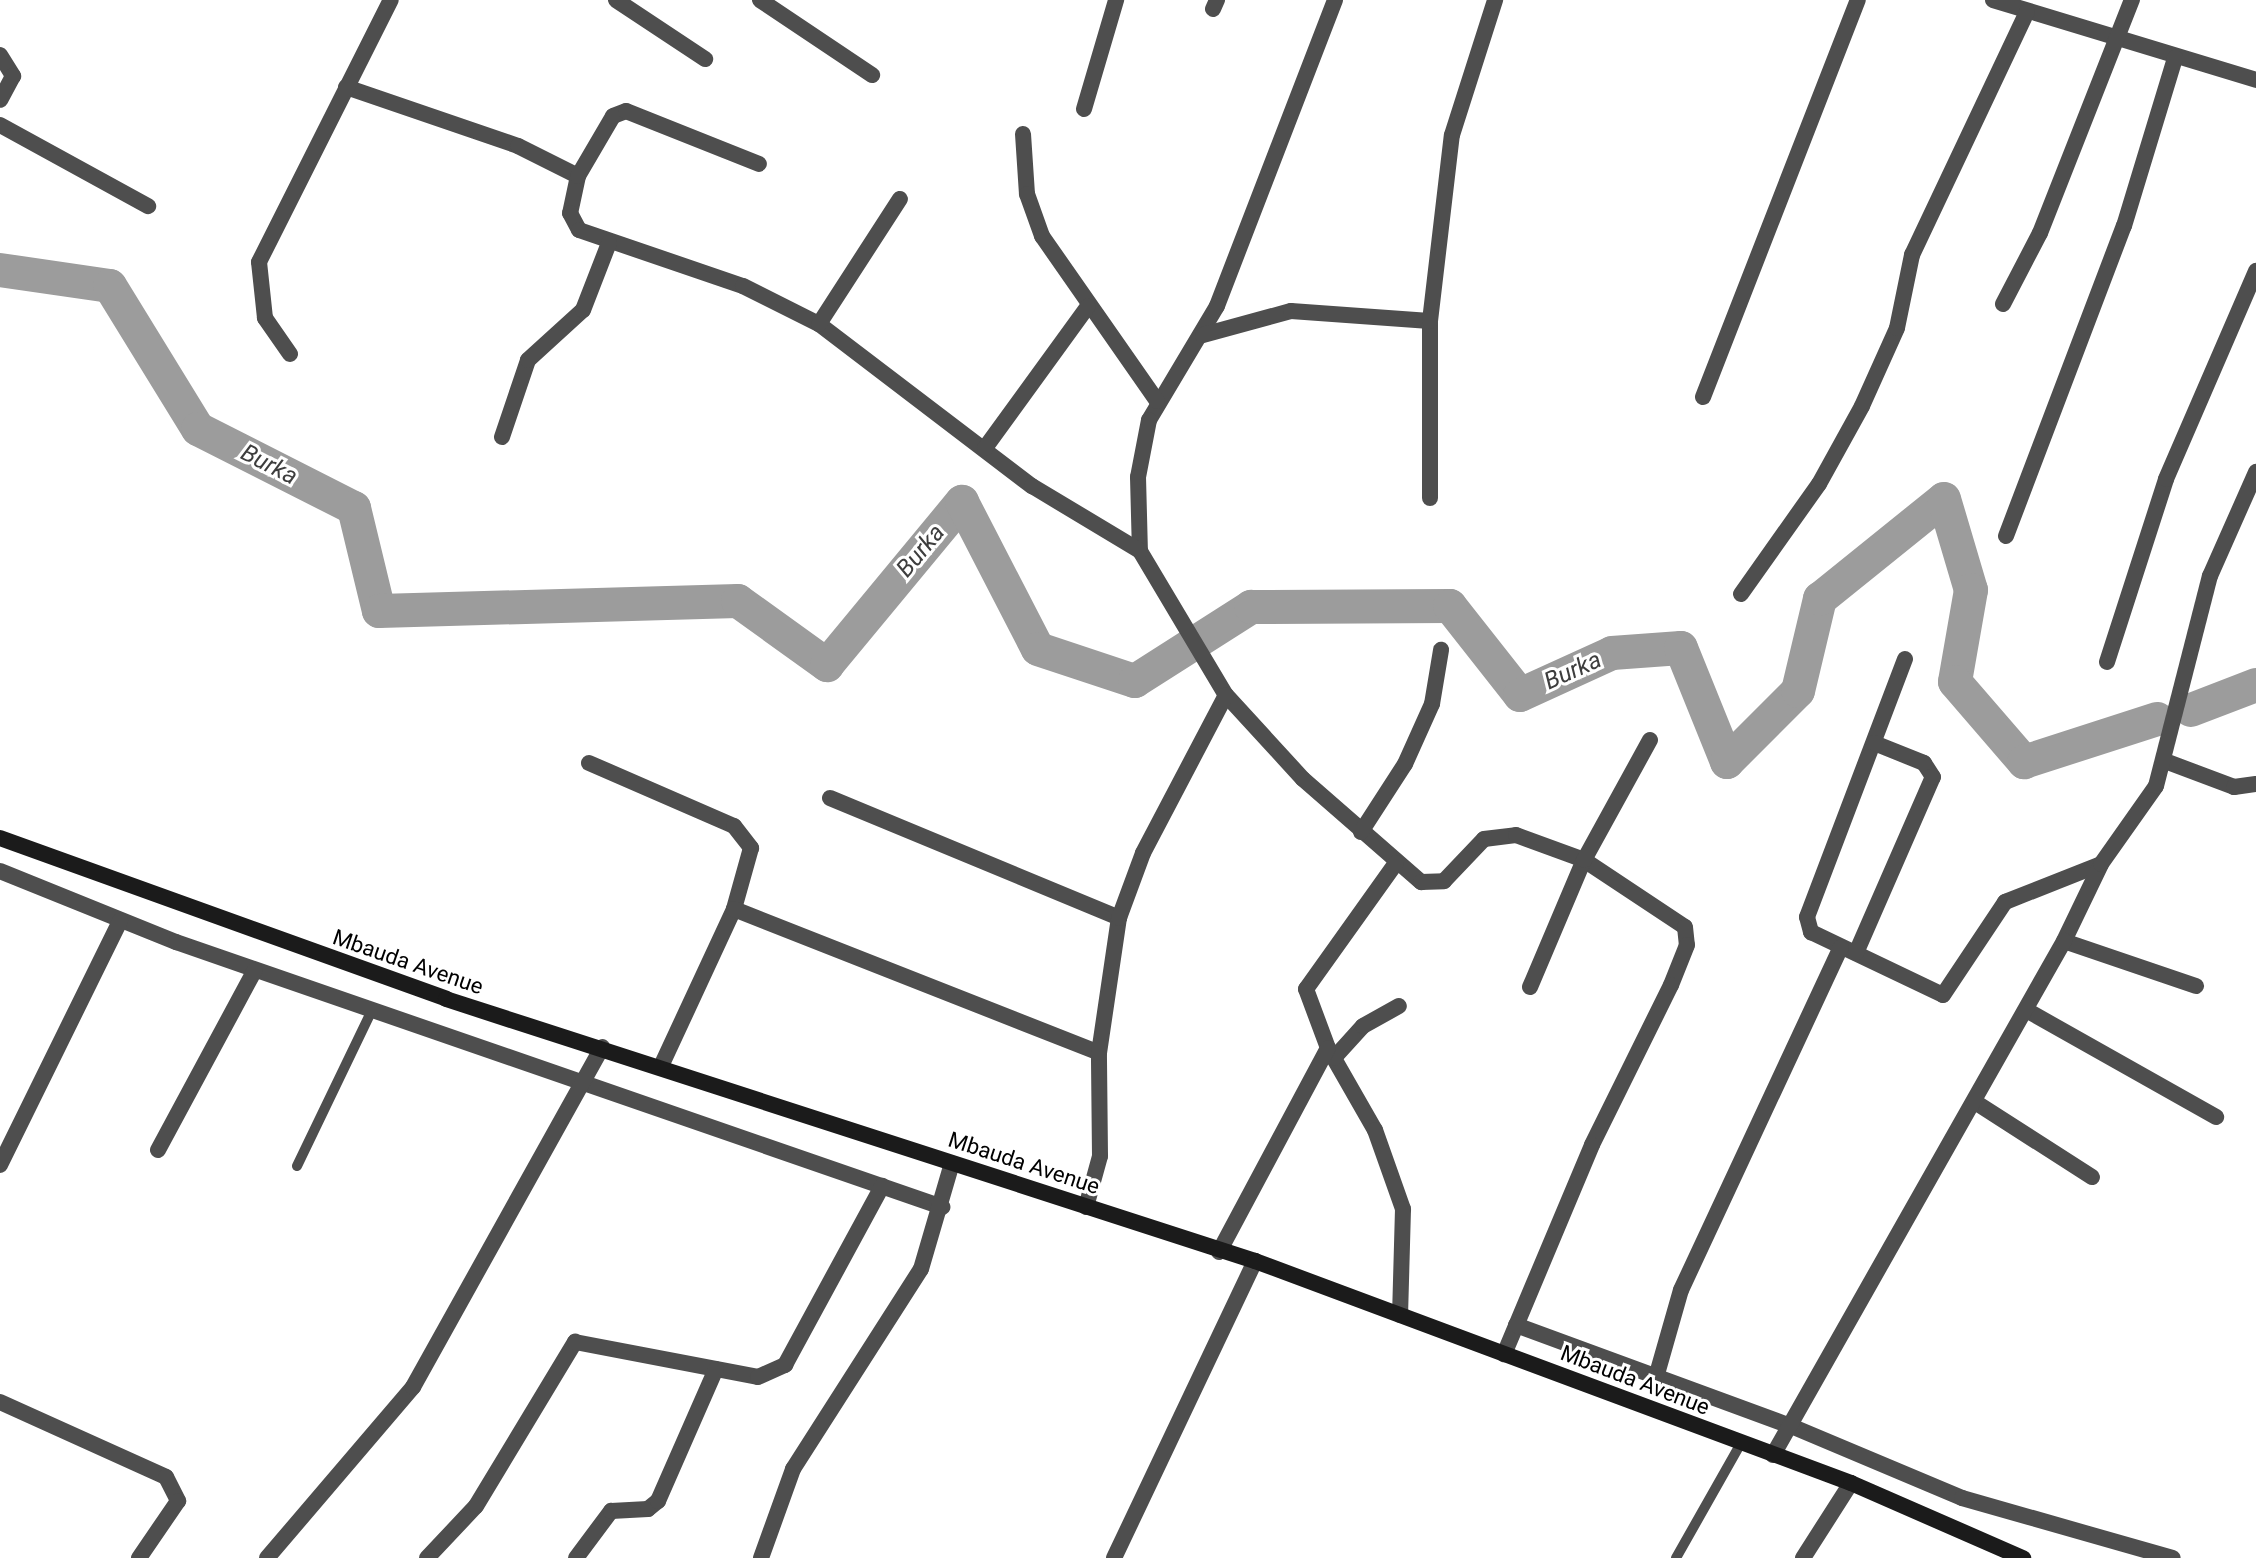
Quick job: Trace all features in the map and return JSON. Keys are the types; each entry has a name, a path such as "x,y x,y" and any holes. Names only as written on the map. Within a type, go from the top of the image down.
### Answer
{"street":[{"path":"290,354 265,318 259,262 391,0"},
{"path":"616,0 705,59"},
{"path":"760,0 872,75"},
{"path":"1084,109 1116,0"},
{"path":"1335,0 1203,335 1157,401 1138,477 1140,551 1226,695 1361,832 1396,863 1433,886 1484,839 1500,834 1584,860 1672,915 1688,936 1504,1354"},
{"path":"1430,498 1430,321 1452,135 1495,0"},
{"path":"1703,397 1858,0"},
{"path":"1993,0 2175,58 2256,80"},
{"path":"2003,304 2040,233 2132,0"},
{"path":"1741,594 1819,484 1862,406 1897,328 1912,255 2027,12"},
{"path":"0,55 13,76 0,100"},
{"path":"2006,536 2124,226 2175,58"},
{"path":"346,87 518,146 578,176"},
{"path":"759,164 626,111 613,116 578,176 572,222 609,243 743,286 819,324 1058,504 1140,551"},
{"path":"0,125 148,206"},
{"path":"1023,134 1033,214 1088,306 1157,401"},
{"path":"819,324 900,199"},
{"path":"502,437 528,360 583,310 609,243"},
{"path":"2107,662 2166,479 2256,271"},
{"path":"985,448 1088,306"},
{"path":"1203,335 1291,311 1430,321"},
{"path":"1773,1455 2028,1011 2101,864 2165,761 2210,576 2256,472"},
{"path":"1361,832 1421,728 1441,650"},
{"path":"1905,659 1807,917 1811,932 1943,995 2005,902 2101,864"},
{"path":"1086,1207 1105,1107 1099,1053 1119,918 1143,853 1226,695"},
{"path":"1530,987 1584,860 1650,740"},
{"path":"1657,1374 1681,1290 1933,777 1924,763 1874,743"},
{"path":"2165,761 2234,787 2256,784"},
{"path":"589,763 734,826 752,860 734,909 661,1066"},
{"path":"830,798 1119,918"},
{"name":"Mbauda Avenue","path":"0,838 387,979 661,1066 1219,1252 1255,1261 1851,1483 2023,1558"},
{"path":"1396,863 1311,973 1309,1005 1331,1053 1375,1130 1403,1209 1400,1315"},
{"path":"0,871 120,921 255,970 373,1008 942,1207"},
{"path":"734,909 1099,1053"},
{"path":"0,1165 120,921"},
{"path":"2064,941 2196,986"},
{"path":"158,1150 255,970"},
{"path":"1219,1252 1331,1053 1363,1026 1399,1006"},
{"path":"2028,1011 2216,1117"},
{"path":"267,1558 413,1387 586,1084 602,1047"},
{"path":"1975,1102 2092,1177"},
{"path":"761,1558 793,1469 904,1299 942,1207 952,1163"},
{"path":"427,1558 476,1506 575,1342 758,1377 785,1365 882,1186"},
{"path":"1114,1558 1255,1261"},
{"path":"1516,1325 1657,1374 1962,1498 2173,1558"},
{"path":"576,1558 611,1511 648,1509 658,1501 716,1369"},
{"path":"0,1402 166,1477 178,1501 139,1558"},
{"path":"1803,1558 1851,1483"}],"lane":[{"path":"297,1166 373,1008"},
{"path":"1676,1558 1741,1443"}],"waterway":[{"name":"Burka","path":"0,270 110,286 198,429 354,508 379,611 738,601 827,665 962,502 1038,649 1135,681 1251,607 1450,606 1520,695 1612,653 1681,648 1727,762 1798,691 1820,599 1944,499 1971,590 1955,682 2024,762 2157,719"},
{"path":"2191,710 2256,685"}]}
